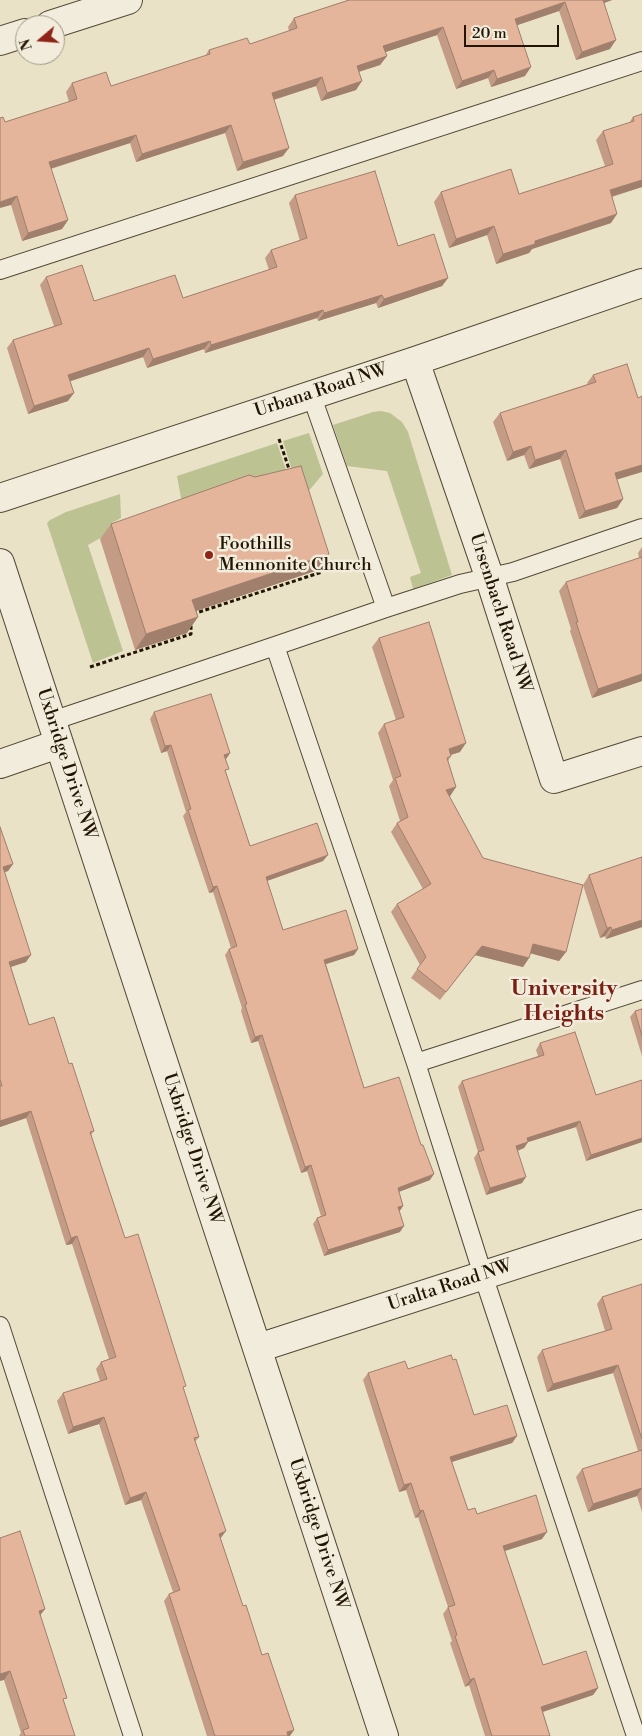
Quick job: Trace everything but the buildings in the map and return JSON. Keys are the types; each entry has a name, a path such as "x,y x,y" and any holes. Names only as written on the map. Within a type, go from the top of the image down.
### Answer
{"street":[{"path":"65,20 128,0"},
{"path":"0,41 15,36"},
{"name":"Urbana Road NW","path":"0,498 415,361 642,282"},
{"name":"Ursenbach Road NW","path":"415,361 489,576 554,778 642,751"},
{"name":"Uxbridge Drive NW","path":"0,563 384,1736"},
{"path":"0,764 55,732"},
{"name":"Uralta Road NW","path":"258,1348 642,1224"}],"lane":[{"path":"0,270 642,61"},
{"path":"311,394 386,608"},
{"path":"55,732 275,646 460,584 513,572 642,528"},
{"path":"275,646 416,1063 483,1275 636,1736"},
{"path":"416,1063 642,990"},
{"path":"0,1326 133,1736"}],"path":[{"path":"279,439 291,477"},
{"path":"90,667 191,634 192,614 322,572 318,562"}],"green space":[{"path":"381,411 390,413 402,422 408,432 452,575 413,589 410,577 421,573 387,471 347,466 333,425"},
{"path":"309,433 323,474 301,500 283,441"},
{"path":"277,443 290,482 191,503 181,498 177,476"},
{"path":"120,494 121,518 112,523 111,532 88,545 123,651 93,663 47,523 66,512"}],"place":[{"name":"Foothills Mennonite Church","path":"209,555"}],"district":[{"name":"University Heights","path":"564,1002"}]}
